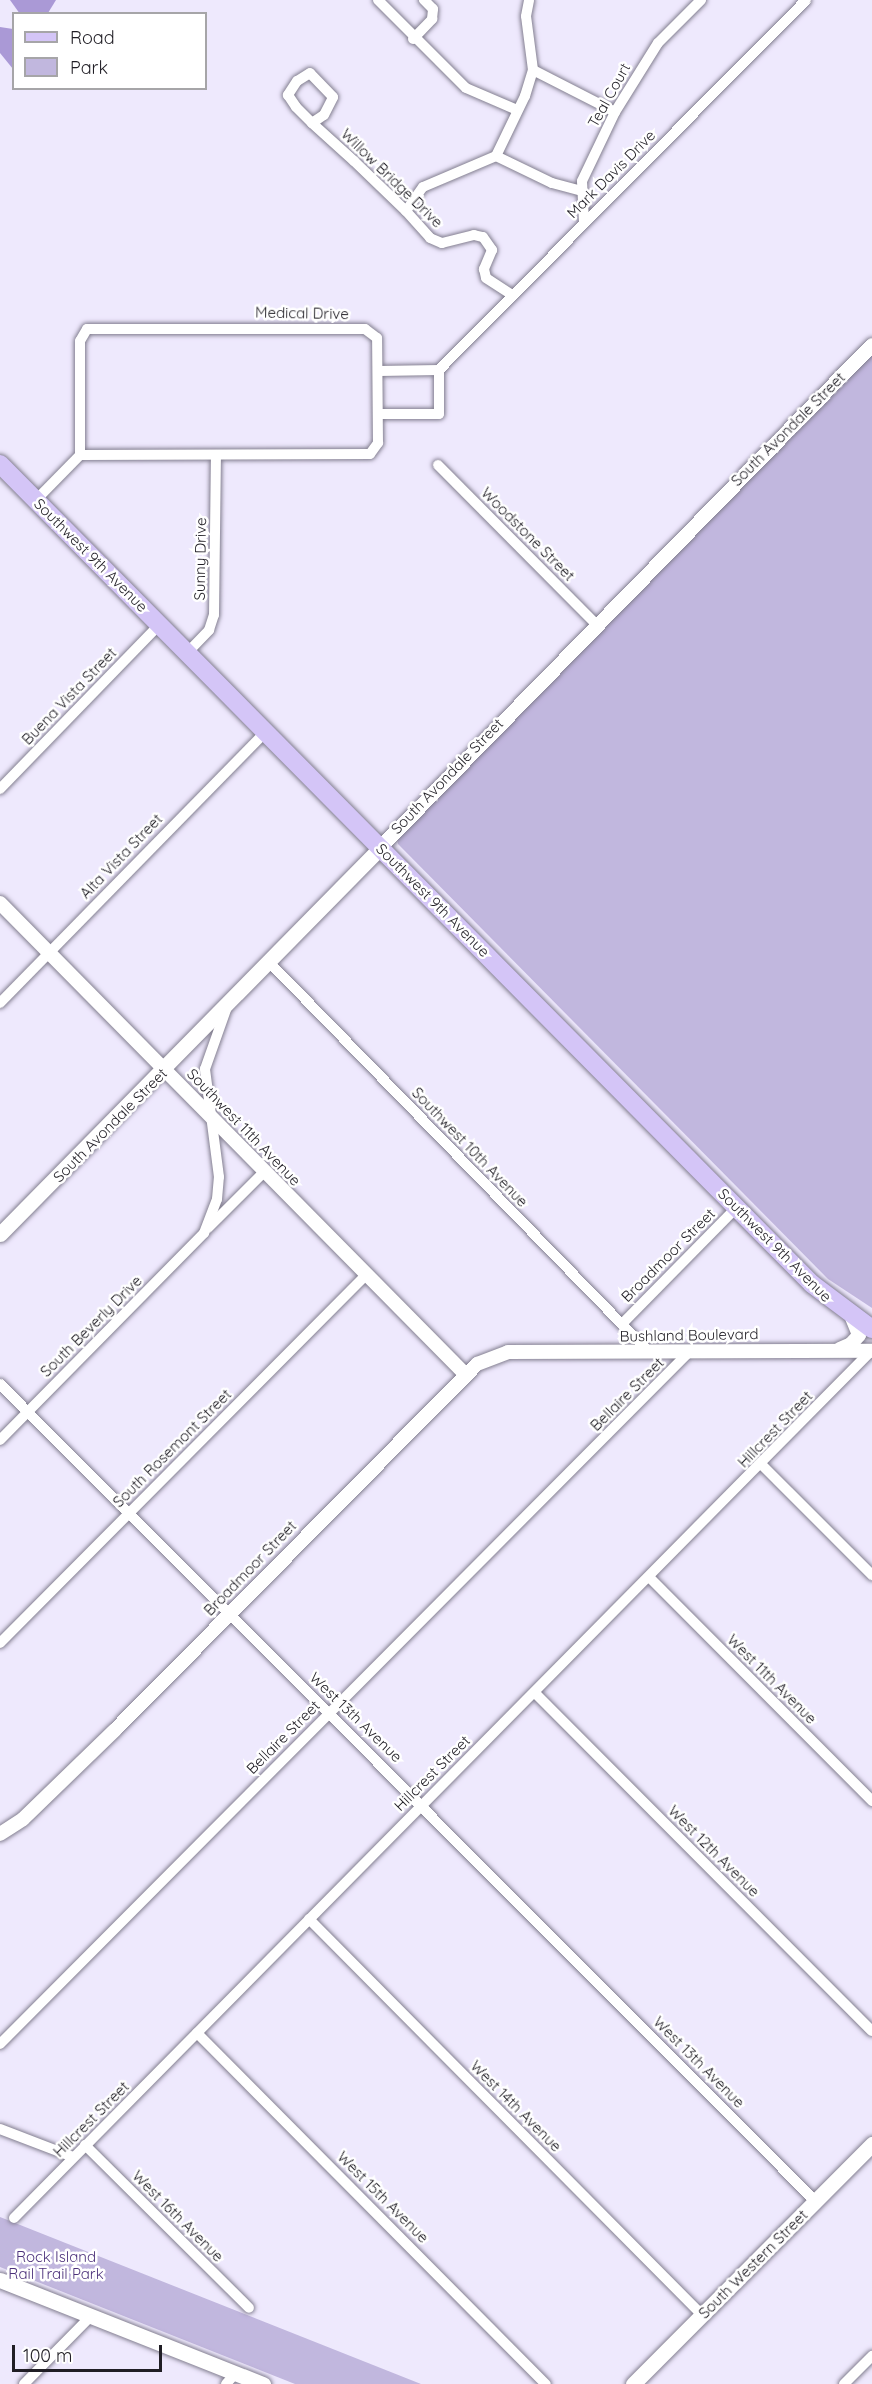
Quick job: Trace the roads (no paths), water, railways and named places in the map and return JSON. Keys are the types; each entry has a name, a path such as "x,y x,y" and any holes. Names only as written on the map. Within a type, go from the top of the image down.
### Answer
{"main road":[{"name":"Southwest 9th Avenue","path":"0,464 736,1208 812,1284 861,1326"},
{"name":"South Avondale Street","path":"0,1234 270,963 381,847"},
{"name":"South Western Street","path":"633,2384 872,2144"},
{"path":"0,2280 231,2379 263,2384"}],"street":[{"path":"378,0 413,39 466,88 517,110"},
{"path":"413,39 432,19 433,9 424,0"},
{"path":"406,211 423,187 496,156 533,70 526,16 529,0"},
{"name":"Teal Court","path":"584,222 582,181 615,112 658,43 701,0"},
{"name":"Mark Davis Drive","path":"439,370 806,0"},
{"path":"533,70 615,112"},
{"name":"Willow Bridge Drive","path":"312,123 324,115 333,97 310,73 297,81 288,95 312,123 406,211 430,238 442,243 474,235 483,237 492,250 484,269 486,278 512,295"},
{"path":"496,156 552,183 581,191"},
{"name":"Medical Drive","path":"92,327 365,329 377,338 379,371 376,447 365,456 80,455 80,340 92,327"},
{"name":"South Avondale Street","path":"381,847 596,624 872,345"},
{"path":"378,414 439,414 439,370 379,371"},
{"path":"36,500 80,455"},
{"name":"Sunny Drive","path":"187,653 209,630 214,615 216,455"},
{"name":"Woodstone Street","path":"438,465 596,624"},
{"name":"Buena Vista Street","path":"0,789 159,625"},
{"name":"Alta Vista Street","path":"0,1003 266,731"},
{"name":"Southwest 11th Avenue","path":"0,903 464,1373"},
{"name":"Southwest 10th Avenue","path":"270,963 649,1352"},
{"name":"South Beverly Drive","path":"204,1233 217,1199 219,1176 218,1144 209,1115 206,1069 227,1006"},
{"name":"South Beverly Drive","path":"0,1440 264,1172"},
{"name":"Broadmoor Street","path":"622,1324 736,1208"},
{"name":"South Rosemont Street","path":"0,1643 366,1275"},
{"path":"861,1326 872,1349"},
{"path":"837,1350 855,1341 861,1326"},
{"name":"Bushland Boulevard","path":"507,1352 872,1349"},
{"name":"Hillcrest Street","path":"14,2218 762,1465 872,1349"},
{"name":"Bellaire Street","path":"0,2044 690,1351"},
{"name":"Broadmoor Street","path":"1,1836 23,1819 229,1613 464,1373 507,1352"},
{"name":"West 13th Avenue","path":"0,1384 423,1804 815,2201"},
{"path":"762,1465 872,1575"},
{"name":"West 11th Avenue","path":"650,1578 872,1801"},
{"name":"West 12th Avenue","path":"535,1693 872,2031"},
{"name":"West 14th Avenue","path":"309,1919 702,2315"},
{"name":"West 15th Avenue","path":"197,2033 546,2384"},
{"path":"0,2129 73,2157"},
{"name":"West 16th Avenue","path":"85,2145 249,2308"},
{"path":"24,2384 90,2317"},
{"path":"844,2384 872,2356"}],"park label":[{"name":"Rock Island Rail Trail Park","path":"56,2264"}]}
